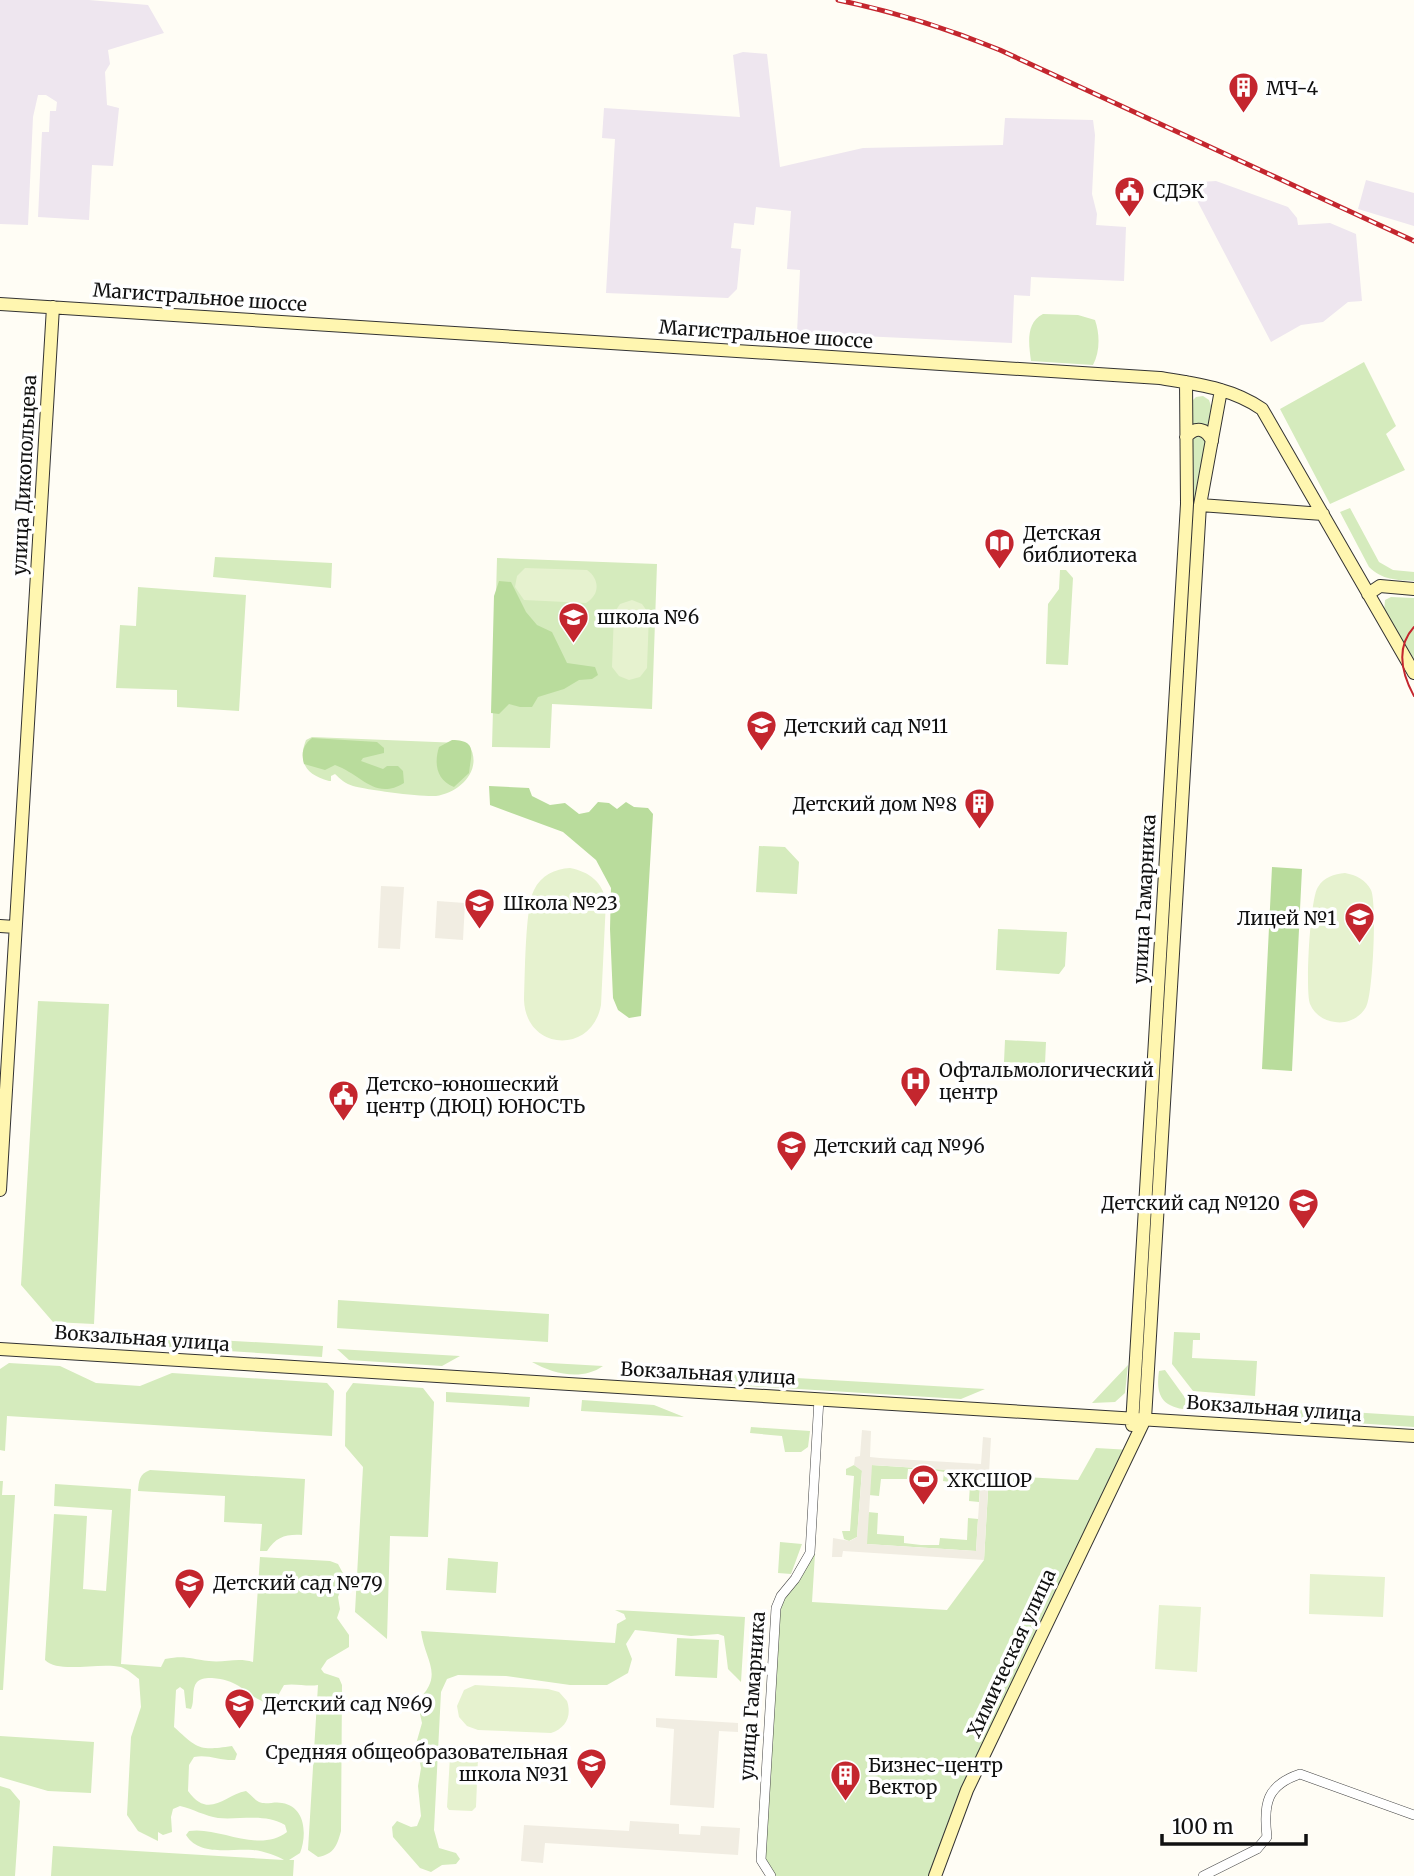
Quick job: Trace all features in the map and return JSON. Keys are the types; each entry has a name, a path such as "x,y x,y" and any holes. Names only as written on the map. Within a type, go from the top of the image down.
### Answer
{"main road":[{"name":"Магистральное шоссе","path":"0,304 1160,378 1221,390 1245,397 1262,409 1414,673"},
{"name":"улица Дикопольцева","path":"0,1189 53,307"},
{"name":"улица Гамарника","path":"1139,1419 1188,505 1186,382"},
{"name":"улица Гамарника","path":"1139,1419 1200,505 1221,390"},
{"path":"1186,437 1196,430 1202,430 1209,433 1212,441"},
{"path":"1200,505 1323,514"},
{"path":"1368,594 1380,586 1414,589"},
{"path":"0,926 15,927"},
{"name":"Вокзальная улица","path":"0,1349 1414,1436"},
{"name":"Химическая улица","path":"935,1876 967,1790 1130,1450 1139,1419"}],"street":[{"name":"улица Гамарника","path":"771,1876 761,1860 776,1608 810,1553 819,1399"},
{"path":"1203,1876 1257,1849 1267,1837 1265,1823 1270,1793 1284,1780 1300,1774 1414,1815"}],"shaded area":[{"path":"0,0 89,0 148,5 164,33 108,50 110,64 105,72 107,105 119,108 113,166 92,165 89,220 38,217 42,132 49,132 50,111 56,111 57,102 46,95 38,95 33,117 28,225 0,224"},
{"path":"743,52 767,54 780,167 863,148 1003,145 1005,118 1093,120 1095,135 1092,194 1097,214 1096,225 1126,227 1124,281 1031,277 1030,296 1014,295 1012,343 797,333 800,270 787,269 791,211 756,207 754,225 734,223 731,248 741,249 737,289 728,298 606,293 615,139 602,138 604,108 740,117 733,55"},
{"path":"1366,180 1414,193 1414,226 1358,209"},
{"path":"1216,181 1288,207 1297,218 1298,225 1330,223 1356,234 1362,301 1348,302 1323,322 1301,325 1271,342 1190,187 1200,182"},
{"path":"381,886 404,887 400,949 378,948"},
{"path":"437,901 465,903 463,940 435,938"},
{"path":"862,1430 871,1431 870,1457 880,1458 981,1464 983,1437 991,1438 984,1560 843,1551 842,1557 832,1557 833,1538 850,1541 857,1537 862,1471 854,1465 855,1457 860,1456","holes":["872,1465 981,1472 976,1551 867,1544"]},
{"path":"656,1718 738,1723 738,1732 719,1731 714,1808 670,1805 674,1729 656,1727"},
{"path":"630,1821 679,1824 679,1834 700,1835 701,1826 740,1828 738,1855 545,1843 543,1863 521,1861 524,1825 629,1831"}],"green space":[{"path":"1043,314 1078,315 1095,320 1098,343 1093,365 1031,361 1031,329 1037,318"},
{"path":"1364,362 1396,426 1386,434 1405,470 1330,504 1280,409"},
{"path":"1203,396 1209,400 1211,406 1197,505 1178,783 1191,402 1196,397"},
{"path":"1350,508 1379,562 1393,570 1414,572 1414,581 1384,577 1369,567 1340,512"},
{"path":"215,557 332,563 331,588 213,577"},
{"name":"школа №6","path":"497,558 657,564 652,709 552,704 550,748 492,747"},
{"path":"525,568 587,570 596,582 596,591 586,603 524,600 515,587 517,576"},
{"path":"1060,570 1066,570 1073,578 1068,665 1046,664 1048,604 1059,589"},
{"path":"499,581 511,582 526,612 537,625 552,632 567,663 595,667 598,675 538,697 532,707 509,704 499,714 491,713 494,596"},
{"path":"138,587 246,595 239,711 177,707 177,690 116,688 120,625 136,626"},
{"path":"1391,597 1414,598 1414,659 1384,611 1385,600"},
{"path":"632,600 642,604 649,614 647,668 640,677 629,680 619,676 612,667 614,613 620,604"},
{"path":"312,737 460,743 469,745 473,763 467,779 445,794 419,795 370,789 350,785 335,774 329,781 310,771 303,755 306,740"},
{"path":"312,738 377,742 384,748 384,753 363,758 361,761 383,769 387,766 398,766 403,771 404,783 394,788 376,788 335,765 325,770 304,764 304,750"},
{"path":"452,740 466,742 471,749 469,773 454,787 443,780 437,765 439,747"},
{"path":"489,786 529,788 532,796 550,805 565,803 579,814 589,812 598,802 609,803 617,809 626,802 634,807 648,808 653,814 641,1016 629,1018 618,1010 613,998 611,888 596,860 563,832 490,805"},
{"path":"759,846 785,847 799,862 797,894 756,892"},
{"path":"1272,867 1302,869 1292,1071 1262,1069"},
{"path":"570,868 594,879 602,888 606,901 601,1005 595,1021 585,1032 573,1039 560,1040 547,1037 536,1029 528,1017 524,1000 526,943 534,890 540,880 549,874"},
{"path":"1345,873 1360,878 1371,890 1374,912 1373,948 1371,985 1366,1007 1357,1017 1340,1022 1323,1019 1312,1008 1308,964 1313,908 1318,887 1330,877"},
{"path":"998,929 1067,932 1065,966 1059,974 996,970"},
{"path":"38,1001 109,1004 94,1324 53,1322 21,1285"},
{"path":"1005,1040 1046,1042 1045,1064 1004,1062"},
{"path":"338,1300 549,1314 548,1342 337,1328"},
{"path":"1174,1332 1200,1333 1200,1340 1193,1340 1192,1358 1257,1361 1255,1396 1193,1391 1172,1364"},
{"path":"110,1334 323,1346 322,1357 117,1344"},
{"path":"337,1349 460,1356 442,1366 349,1360"},
{"path":"532,1362 603,1366 595,1371 568,1374 549,1370"},
{"path":"9,1363 60,1366 96,1383 140,1386 172,1373 327,1383 334,1391 332,1436 7,1416 5,1451 0,1450 0,1369"},
{"path":"1128,1365 1125,1393 1115,1402 1092,1403"},
{"path":"1165,1370 1191,1406 1191,1410 1174,1407 1163,1400 1158,1380 1159,1371"},
{"path":"676,1371 985,1389 961,1399 683,1382"},
{"path":"353,1383 423,1388 434,1402 428,1537 390,1536 387,1639 355,1612 363,1467 345,1446 346,1393"},
{"path":"446,1392 530,1397 529,1407 446,1402"},
{"path":"582,1400 654,1405 684,1417 581,1411"},
{"path":"1206,1403 1414,1416 1414,1427 1206,1413"},
{"path":"751,1427 810,1431 808,1447 801,1452 785,1452 782,1436 750,1433"},
{"path":"1096,1448 1131,1450 1038,1640 935,1876 771,1876 761,1860 776,1608 810,1553 815,1554 812,1602 947,1610 984,1560 989,1475 1078,1480"},
{"path":"854,1465 862,1470 857,1537 849,1541 844,1539 842,1531 850,1531 854,1476 846,1475 846,1469"},
{"path":"871,1465 981,1472 979,1502 969,1501 970,1485 943,1481 944,1472 926,1469 908,1469 907,1479 881,1479 879,1496 869,1495"},
{"path":"150,1470 305,1479 302,1535 282,1537 267,1551 260,1551 262,1524 224,1522 225,1496 138,1491 139,1481"},
{"path":"0,1481 3,1481 2,1495 15,1495 3,1690 0,1690"},
{"path":"55,1484 131,1489 121,1664 161,1667 165,1659 178,1657 253,1662 260,1557 330,1561 338,1564 345,1577 338,1597 340,1609 337,1618 349,1635 349,1647 327,1660 321,1669 324,1673 339,1678 342,1685 341,1831 331,1851 318,1857 308,1850 318,1685 284,1685 276,1699 267,1703 230,1682 206,1678 195,1685 191,1709 186,1708 184,1690 180,1687 176,1690 174,1727 200,1747 232,1746 237,1754 235,1760 194,1757 189,1765 188,1791 203,1804 217,1803 246,1791 259,1802 282,1803 296,1810 303,1823 304,1838 300,1853 289,1860 294,1860 293,1876 51,1876 53,1846 284,1860 257,1851 207,1849 192,1842 186,1835 189,1831 201,1831 264,1840 287,1832 285,1825 269,1819 218,1818 180,1806 173,1809 172,1832 163,1835 158,1832 158,1841 138,1831 127,1815 131,1737 141,1707 139,1679 121,1667 69,1667 51,1664 45,1660 54,1514 87,1516 83,1589 106,1591 112,1510 54,1506"},
{"path":"868,1512 878,1513 877,1534 904,1536 904,1543 921,1545 939,1545 940,1538 967,1540 968,1518 978,1519 976,1551 866,1544"},
{"path":"780,1542 802,1544 791,1574 778,1573"},
{"path":"448,1558 498,1562 496,1593 446,1590"},
{"path":"1310,1574 1385,1577 1383,1617 1309,1614"},
{"path":"1159,1605 1201,1607 1197,1672 1155,1669"},
{"path":"615,1610 745,1617 741,1682 728,1669 724,1636 691,1636 635,1630 626,1644 632,1659 628,1673 607,1685 570,1685 506,1676 458,1675 447,1679 441,1692 434,1830 439,1848 456,1853 460,1859 456,1864 442,1865 431,1872 420,1868 393,1837 392,1827 397,1821 411,1827 417,1826 421,1816 418,1786 421,1768 416,1744 422,1723 417,1701 425,1692 432,1676 421,1631 615,1643 617,1624 626,1619 624,1614"},
{"path":"677,1638 719,1640 717,1678 675,1676"},
{"path":"475,1685 559,1692 567,1701 568,1716 561,1728 551,1733 478,1730 467,1726 459,1717 457,1706 464,1690"},
{"path":"0,1736 94,1742 91,1793 48,1791 0,1777"},
{"path":"453,1753 476,1754 478,1757 476,1807 472,1811 449,1810 447,1807 450,1757"},
{"path":"0,1786 10,1789 20,1801 15,1876 0,1876"}],"tram line":[{"path":"1414,627 1402,652 1406,679 1414,696"}],"railway":[{"path":"838,0 920,21 1000,50 1414,241"}],"place":[{"name":"МЧ-4","path":"1243,115"},
{"name":"СДЭК","path":"1130,218"},
{"name":"Детская библиотека","path":"1000,571"},
{"name":"школа №6","path":"574,644"},
{"name":"Детский сад №11","path":"761,753"},
{"name":"Детский дом №8","path":"980,831"},
{"name":"Школа №23","path":"480,930"},
{"name":"Лицей №1","path":"1359,945"},
{"name":"Офтальмологический центр","path":"916,1108"},
{"name":"Детско-юношеский центр (ДЮЦ) ЮНОСТЬ","path":"343,1122"},
{"name":"Детский сад №96","path":"791,1173"},
{"name":"Детский сад №120","path":"1303,1230"},
{"name":"ХКСШОР","path":"924,1507"},
{"name":"Детский сад №79","path":"190,1610"},
{"name":"Детский сад №69","path":"240,1731"},
{"name":"Средняя общеобразовательная школа №31","path":"591,1790"},
{"name":"Бизнес-центр Вектор","path":"845,1803"}]}
